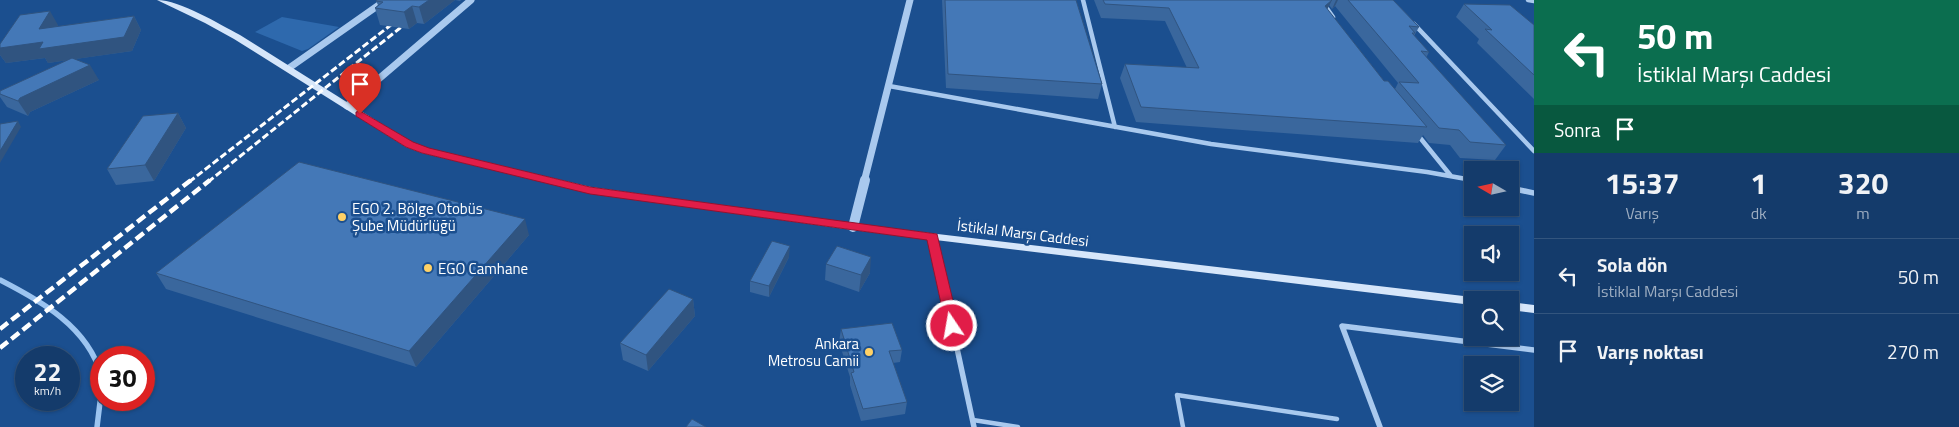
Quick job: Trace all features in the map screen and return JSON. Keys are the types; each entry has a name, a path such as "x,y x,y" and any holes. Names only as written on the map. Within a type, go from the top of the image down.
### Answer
{"main road":[{"name":"İstiklal Marşı Caddesi","path":"160,0 208,21 289,68 409,145 426,151 571,186 853,227 1464,300"},
{"path":"1519,307 1534,309"}],"street":[{"path":"289,68 386,0"},
{"path":"347,106 471,0"},
{"path":"853,227 910,0"},
{"path":"1083,0 1115,127"},
{"path":"1321,0 1336,22"},
{"path":"1528,0 1534,1"},
{"path":"1412,22 1534,151"},
{"path":"889,86 1211,144 1464,178"},
{"path":"1415,132 1452,176"},
{"path":"1519,190 1534,193"},
{"path":"933,237 974,427"},
{"path":"1380,427 1342,326 1534,350"}],"lane":[{"path":"1183,427 1177,395 1337,418"},
{"path":"973,420 1018,427"}],"shaded area":[{"path":"282,17 339,27 308,49 302,51 255,32"}],"building":[{"path":"377,0 429,0 419,7 412,6 404,12 375,8 383,2"},
{"path":"945,0 1076,0 1102,84 948,74"},
{"path":"1103,0 1332,0 1325,6 1384,81 1388,81 1427,127 1141,107 1125,64 1199,68 1169,8 1105,4"},
{"path":"1348,0 1393,0 1419,27 1409,26 1415,33 1412,33 1429,52 1421,51 1506,145 1470,142 1459,130 1439,128 1399,82 1419,83"},
{"path":"1464,4 1510,5 1534,25 1534,75 1485,29 1492,30"},
{"path":"50,11 39,29 134,16 124,37 39,49 43,42 0,48 0,44 20,15"},
{"path":"72,58 90,65 20,98 18,101 0,94 0,91"},
{"path":"178,113 145,165 107,169 143,116"},
{"path":"18,121 0,151 0,124"},
{"path":"299,162 525,219 409,351 156,273"},
{"path":"772,241 790,246 769,286 750,281"},
{"path":"837,246 871,257 861,275 826,264"},
{"path":"669,289 693,299 646,355 620,343"},
{"path":"892,323 902,350 889,351 907,402 863,409 851,373 854,372 841,329"},
{"path":"692,419 706,427 686,427"}],"waterway":[{"path":"0,280 31,297 61,317 74,329 90,350"},
{"path":"97,427 99,411"}],"railway":[{"path":"189,182 423,0"},
{"path":"208,182 410,20"},
{"path":"0,329 191,180"},
{"path":"0,348 210,180"}],"place":[{"name":"EGO 2. Bölge Otobüs Şube Müdürlüğü","path":"342,217"},
{"name":"EGO Camhane","path":"428,268"},
{"name":"Ankara Metrosu Camii","path":"869,352"}],"route":[{"path":"360,114 409,145 426,151 590,190 933,237 952,326"}]}
